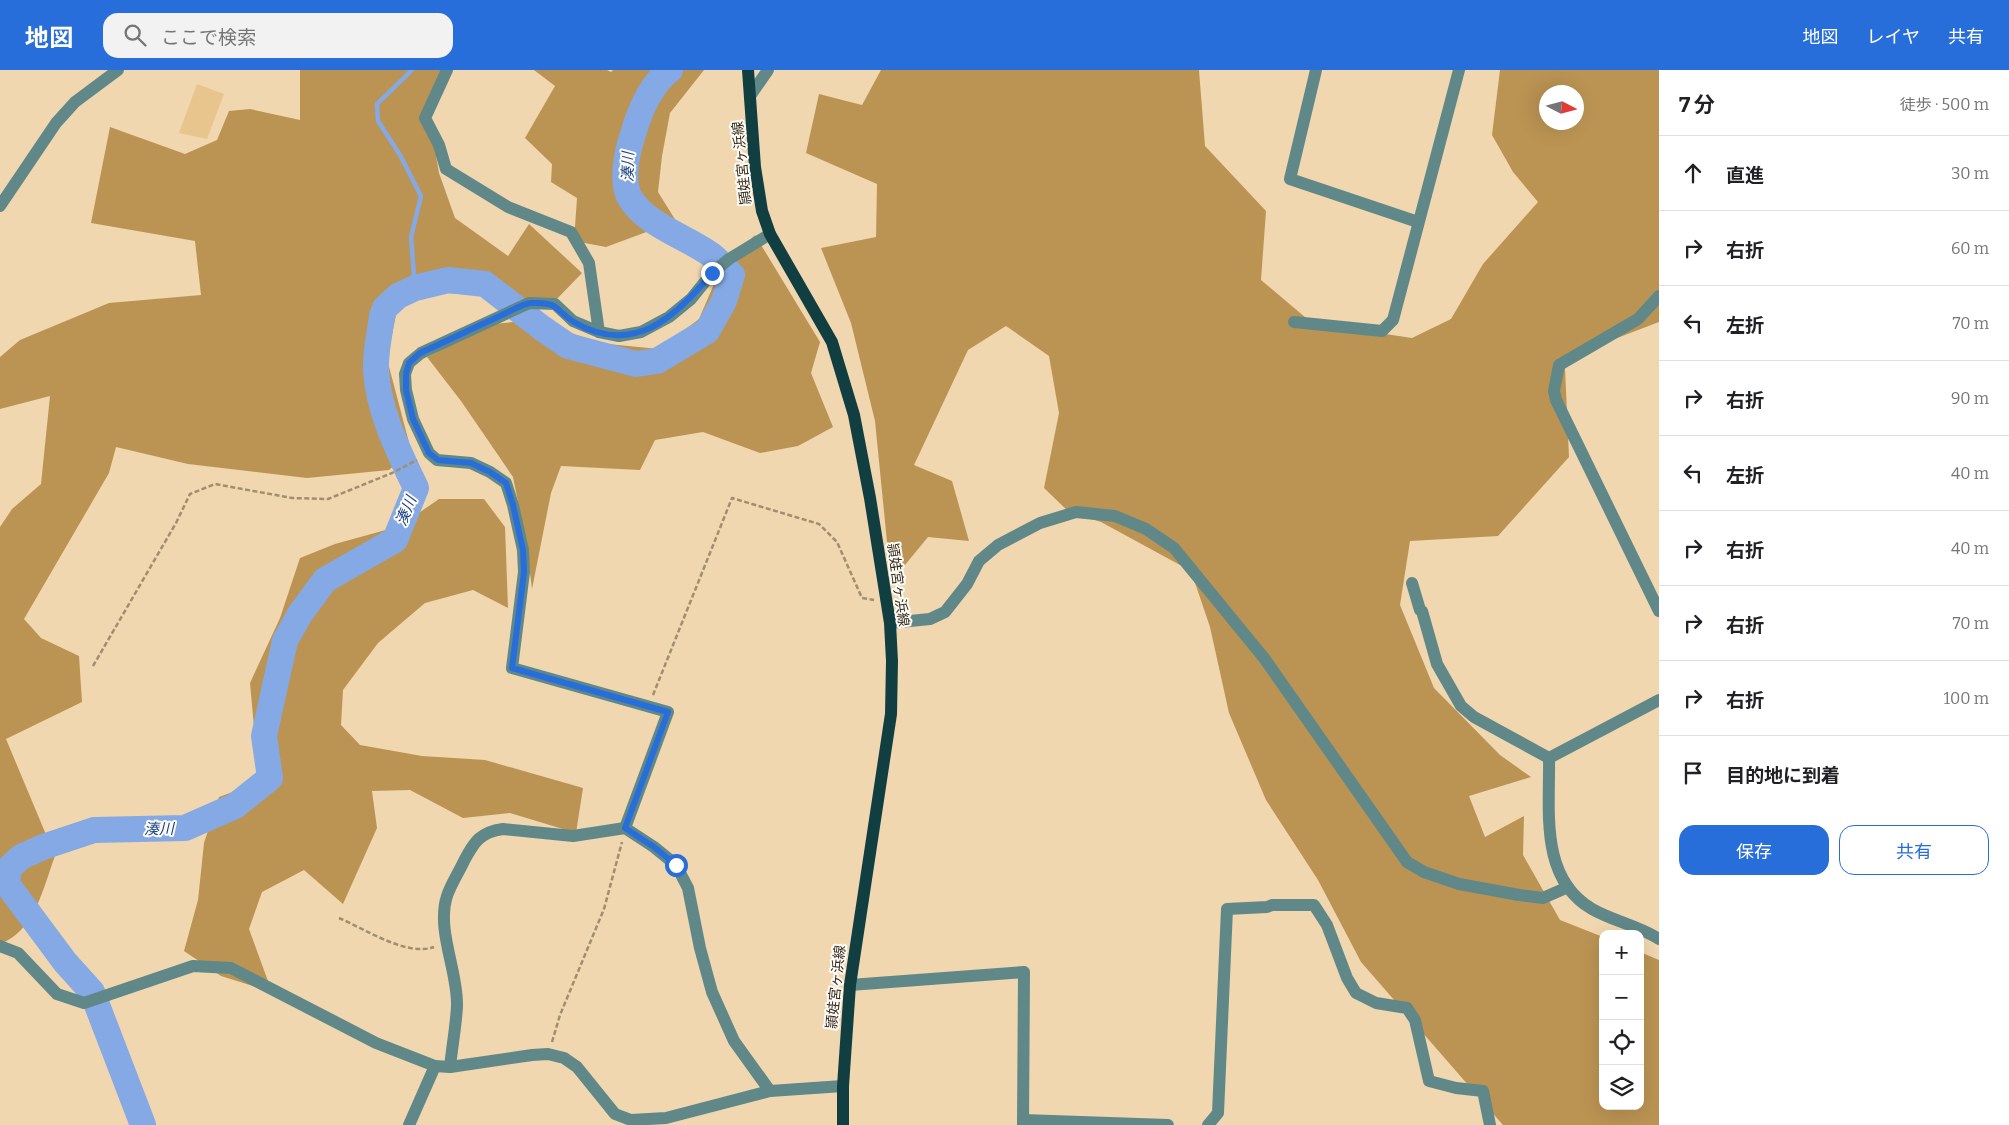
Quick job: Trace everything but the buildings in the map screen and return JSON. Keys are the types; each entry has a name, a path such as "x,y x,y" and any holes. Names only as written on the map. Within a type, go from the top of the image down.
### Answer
{"main road":[{"name":"頴娃宮ヶ浜線","path":"748,70 755,167 762,211 770,234 832,342 854,415 890,623 892,661 890,714 850,985 843,1086 843,1125"}],"street":[{"path":"0,206 56,123 74,102 118,70"},
{"path":"447,70 425,118 439,145 446,169 508,207 571,232 589,263 600,332"},
{"path":"750,96 768,70"},
{"path":"1316,70 1290,179 1418,222"},
{"path":"1294,322 1382,331 1393,320 1458,70"},
{"path":"625,828 668,712 512,668 524,572 523,550 506,483 490,472 471,463 438,460 429,453 413,419 406,390 406,374 409,363 420,353 529,303 555,304 574,321 600,332 619,336 641,332 669,317 691,299 712,273 729,259 770,234"},
{"path":"1659,296 1638,320 1559,364 1554,391 1572,434 1659,612"},
{"path":"890,623 930,618 945,612 967,584 979,561 998,545 1040,523 1076,512 1115,516 1146,529 1174,548 1264,658 1407,862 1424,872 1459,884 1518,895 1543,898 1568,887"},
{"path":"1412,583 1437,664 1462,706 1474,717 1549,758"},
{"path":"1549,758 1659,700"},
{"path":"1549,758 1550,841 1556,866 1568,887 1573,894 1591,908 1659,939"},
{"path":"450,1067 457,1004 445,912 447,895 473,844 481,836 493,830 574,836 625,828 654,847 676,865 688,888 700,948 712,992 734,1041 770,1091"},
{"path":"1208,1125 1218,1112 1227,908 1267,907 1272,905 1314,905 1327,925 1347,978 1356,993 1376,1003 1407,1008 1415,1020 1429,1081 1456,1088 1483,1091 1490,1125"},
{"path":"0,946 18,953 57,994 84,1003 193,966 231,968 376,1043 435,1066 450,1067 548,1054 564,1058 577,1068 615,1114 631,1120 666,1118 770,1091 843,1086"},
{"path":"850,985 1024,972 1023,1122 1168,1125"},
{"path":"409,1125 435,1066"}],"path":[{"path":"93,666 176,522 190,494 214,484 292,498 328,499 414,462"},
{"path":"649,706 732,498 819,524 837,542 862,598 888,603"},
{"path":"548,1054 560,1016 604,908 625,828"},
{"path":"339,918 398,946 424,951 448,942"}],"shaded area":[{"path":"300,70 444,70 427,101 439,173 455,218 508,256 529,224 582,273 554,302 450,293 400,295 387,359 411,450 389,470 307,478 188,464 116,447 109,473 24,619 41,638 79,656 82,702 6,739 55,856 42,894 30,919 12,938 0,944 0,527 12,509 41,484 50,396 0,409 0,357 20,340 109,303 201,295 195,241 91,223 110,127 185,154 217,140 229,111 250,109 300,120"},
{"path":"534,70 607,70 611,72 613,70 704,70 670,113 662,156 658,192 676,221 606,247 574,241 577,198 551,182 552,164 525,138 555,86"},
{"path":"881,70 1199,70 1205,146 1266,211 1261,280 1312,323 1412,338 1451,319 1483,264 1538,202 1513,172 1492,135 1500,70 1659,70 1659,322 1612,340 1565,368 1569,457 1498,536 1410,541 1400,605 1434,688 1500,755 1531,777 1469,796 1485,837 1524,816 1523,855 1560,920 1599,935 1599,1110 1644,1110 1644,954 1659,960 1659,1125 1503,1125 1361,962 1318,880 1266,800 1229,713 1210,627 1191,571 1101,522 1069,512 1044,488 1059,413 1049,356 1006,326 968,350 914,465 952,481 969,541 928,537 891,582 875,421 851,323 821,248 876,237 877,184 806,153 819,94 862,105"},
{"path":"197,84 224,94 207,139 179,133"},
{"path":"755,235 820,342 811,373 833,427 798,446 760,453 703,432 655,440 640,470 561,466 551,493 532,589 526,541 513,477 461,401 427,357 492,324 537,320 598,343 659,349 699,319 720,270"},
{"path":"439,499 484,499 505,527 508,608 473,590 425,603 378,643 343,690 341,725 360,745 422,756 485,760 583,788 576,833 510,813 463,818 410,790 372,791 377,828 343,904 304,870 262,892 249,929 272,992 221,976 184,951 198,900 204,843 219,797 259,782 250,683 280,618 300,558 335,544 400,526"}],"waterway":[{"path":"412,70 377,104 378,121 400,155 421,196 411,237 415,288"},
{"name":"湊川","path":"143,1125 92,992 65,962 7,884 9,868 21,857 43,847 94,830 185,828 235,806 270,778 264,736 285,641 300,614 325,580 395,540 416,488 396,446 385,416 376,370 382,316 385,308 398,296 415,288 448,280 485,284 568,346 636,364 657,361 707,331 724,301 732,275 710,254 645,215 630,198 627,191 625,174 627,155 640,114 652,89 670,70"}],"route":[{"path":"676,865 654,847 625,828 668,712 512,668 524,572 523,550 506,483 490,472 471,463 438,460 429,453 413,419 406,390 406,374 409,363 420,353 529,303 555,304 574,321 600,332 619,336 641,332 669,317 691,299 712,273"}]}
